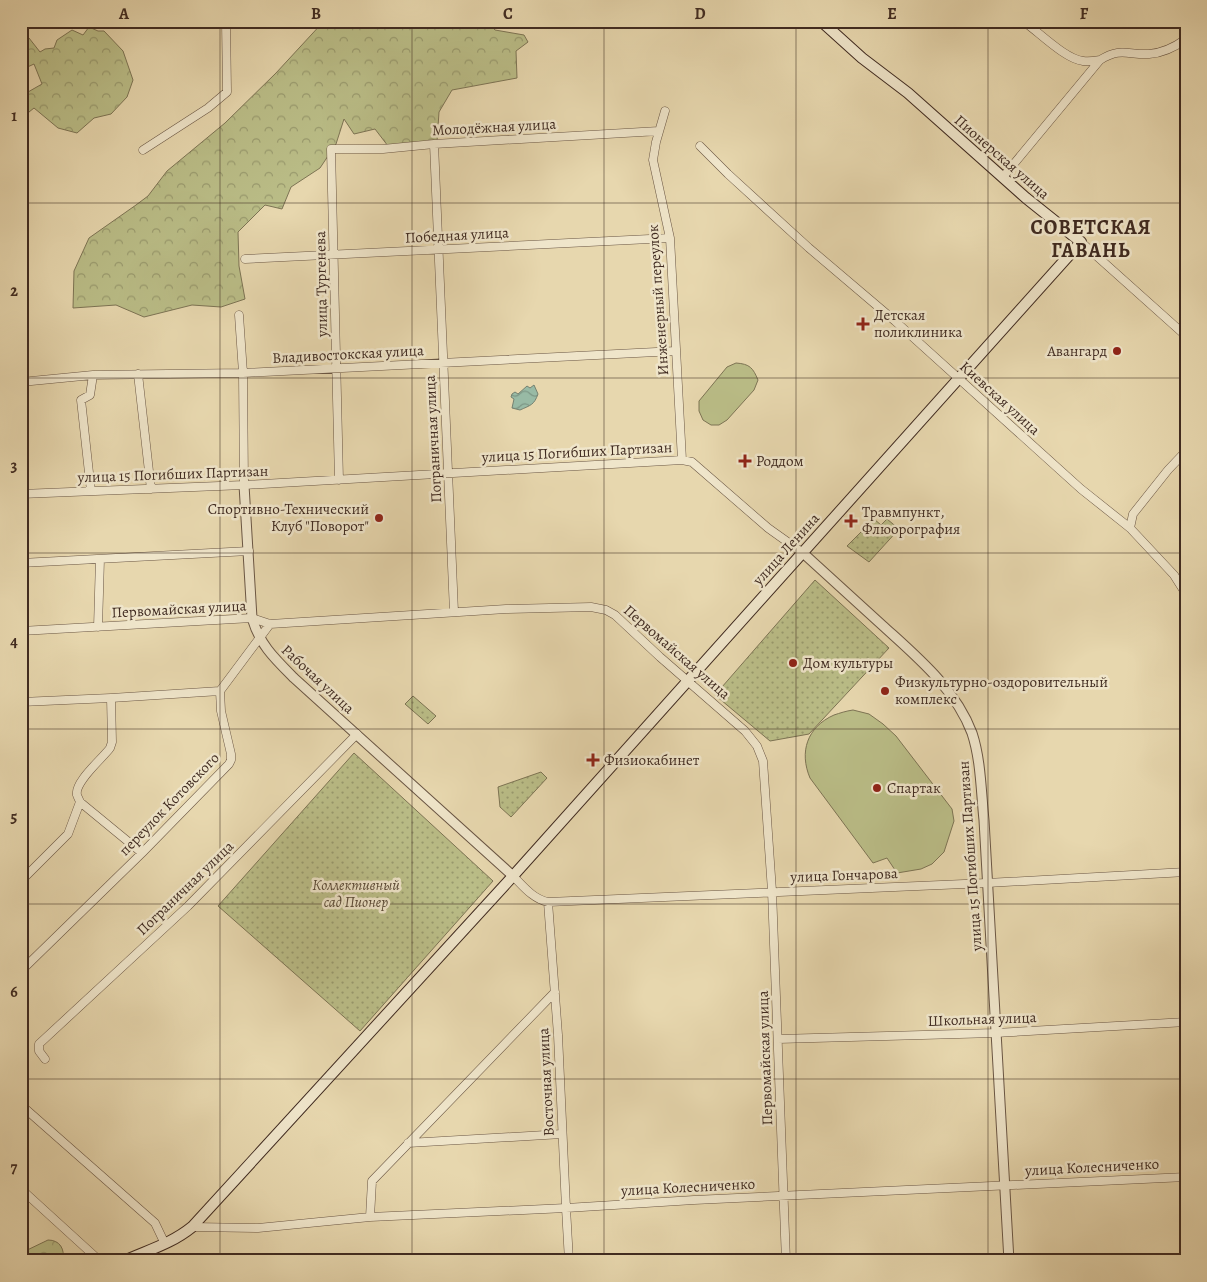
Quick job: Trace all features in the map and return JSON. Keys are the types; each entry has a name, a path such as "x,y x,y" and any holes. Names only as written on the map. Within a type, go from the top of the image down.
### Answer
{"main road":[{"name":"Пионерская улица","path":"821,21 862,58 908,93 1026,198 1081,242"},
{"name":"улица Ленина","path":"124,1261 181,1236 192,1227 513,876 1081,242"}],"street":[{"path":"143,150 208,108 227,92 226,21"},
{"path":"1023,21 1074,59 1087,62 1100,60 1116,52 1150,54 1162,52 1176,47 1186,39"},
{"path":"1003,177 1100,60"},
{"name":"Инженерный переулок","path":"665,111 653,160 670,238 682,460"},
{"name":"Молодёжная улица","path":"331,148 383,149 434,144 659,131"},
{"name":"Пограничная улица","path":"434,144 454,612"},
{"name":"Киевская улица","path":"700,146 809,248 895,321 1081,489 1130,528 1174,575 1186,594"},
{"name":"улица Тургенева","path":"331,148 339,480"},
{"name":"Победная улица","path":"245,259 670,238"},
{"name":"Пионерская улица","path":"1081,242 1186,336"},
{"name":"Рабочая улица","path":"239,315 243,373 244,485 252,618 259,637 271,656 294,678 513,876"},
{"name":"Владивостокская улица","path":"21,382 93,375 243,373 676,351"},
{"path":"138,374 151,489"},
{"path":"91,491 81,400 90,395 93,375"},
{"path":"1130,528 1133,514 1168,470 1186,451"},
{"name":"улица 15 Погибших Партизан","path":"21,494 244,485 682,460 692,462 768,528 803,553 926,665 950,692 972,733 977,754 984,820 1009,1261"},
{"path":"21,564 248,551"},
{"path":"98,627 100,559"},
{"name":"Первомайская улица","path":"21,631 252,618 270,624 506,609 591,607 606,610 614,615 745,731 757,746 763,761 772,891 786,1261"},
{"path":"21,702 220,690 270,624"},
{"name":"переулок Котовского","path":"21,971 142,853 229,764 231,754 221,710 220,690"},
{"path":"111,698 112,742 110,748 81,782 77,790 77,796 80,802 142,853"},
{"name":"Пограничная улица","path":"45,1059 39,1051 39,1044 206,889 357,734"},
{"path":"21,881 68,834 80,802"},
{"name":"улица Гончарова","path":"548,902 987,883 1186,872"},
{"path":"513,876 532,894 548,902"},
{"name":"Восточная улица","path":"548,902 558,1035 569,1261"},
{"path":"370,1217 372,1181 555,992"},
{"name":"Школьная улица","path":"778,1039 996,1034 1186,1022"},
{"path":"21,1104 155,1223 165,1244"},
{"path":"408,1143 562,1134"},
{"name":"улица Колесниченко","path":"192,1227 258,1228 370,1217 1186,1177"},
{"path":"21,1189 100,1261"},
{"path":"140,1254 151,1261"}],"green space":[{"path":"324,21 487,21 495,30 524,35 528,42 516,51 517,78 452,90 439,112 437,142 388,146 375,129 354,134 344,119 336,144 320,168 291,187 282,209 265,205 238,232 239,266 245,299 221,307 192,305 144,317 116,305 73,308 74,271 89,238 148,196 167,171 225,123 276,73"},
{"path":"89,27 98,31 104,31 123,51 133,80 127,97 111,114 94,118 77,133 58,128 34,108 21,122 21,96 42,84 34,64 21,70 21,55 29,38 40,52 45,49 54,48 57,40 72,30 83,35"},
{"path":"736,363 745,364 754,372 758,380 754,390 727,420 719,425 711,425 703,420 699,411 699,401 727,367"},
{"path":"874,519 881,525 887,519 899,529 869,562 847,546"},
{"path":"815,580 889,648 809,734 770,741 715,695"},
{"path":"413,696 436,716 428,724 405,704"},
{"name":"Спартак","path":"853,710 869,714 896,736 952,809 954,821 944,852 932,864 921,869 897,873 887,858 873,863 810,778 805,759 808,741 812,733 825,720 845,711"},
{"name":"Коллективный сад Пионер","path":"354,753 493,881 360,1031 218,906"},
{"path":"541,772 547,778 511,817 500,807 498,787"},
{"path":"48,1240 59,1243 63,1253 63,1261 21,1261 21,1253"}],"water":[{"path":"534,385 538,394 533,403 520,410 512,408 514,399 511,397 512,394 515,392 518,394 527,386 530,388"}],"place":[{"name":"Детская поликлиника","path":"863,324"},
{"name":"Авангард","path":"1117,351"},
{"name":"Роддом","path":"745,461"},
{"name":"Спортивно-Технический Клуб \"Поворот\"","path":"379,518"},
{"name":"Травмпункт, Флюорография","path":"851,521"},
{"name":"Дом культуры","path":"793,663"},
{"name":"Физкультурно-оздоровительный комплекс","path":"885,691"},
{"name":"Физиокабинет","path":"593,760"},
{"name":"Спартак","path":"877,788"}],"district":[{"name":"СОВЕТСКАЯ ГАВАНЬ","path":"1091,238"}]}
